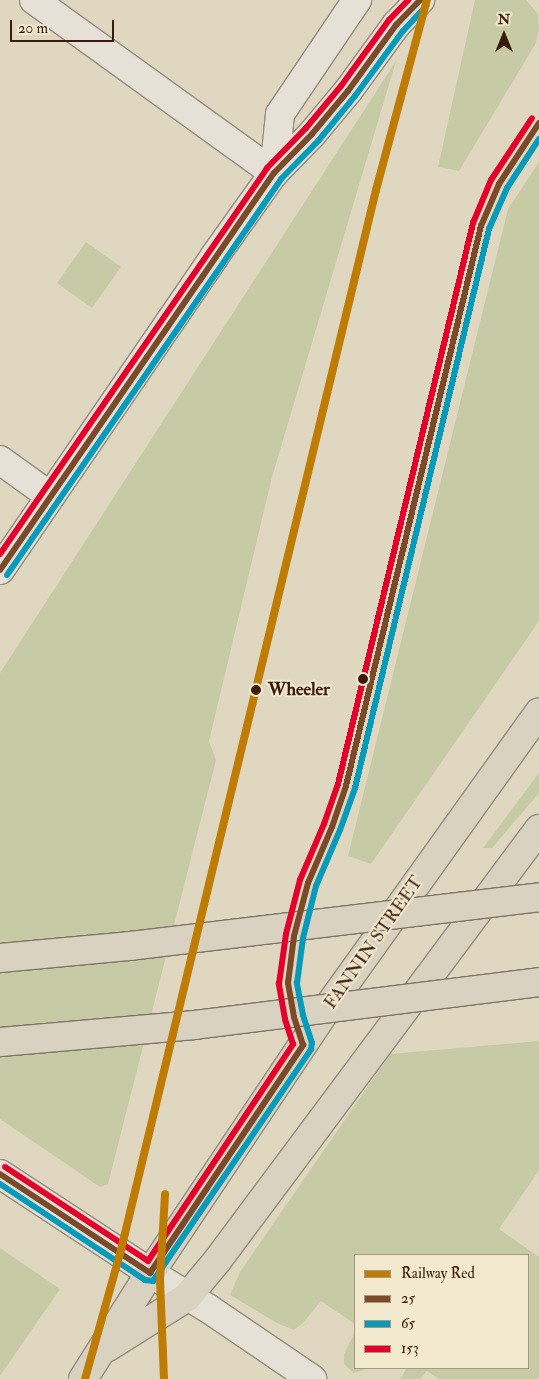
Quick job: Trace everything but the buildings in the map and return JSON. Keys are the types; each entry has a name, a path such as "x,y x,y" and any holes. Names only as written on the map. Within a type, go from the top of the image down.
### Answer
{"main road":[{"path":"34,0 274,173"},
{"path":"274,173 280,114 357,0"},
{"path":"0,570 274,173 312,134 348,91 396,25 420,0"},
{"path":"0,460 50,496"},
{"name":"FANNIN STREET","path":"83,1379 150,1273 326,1010 539,712"},
{"path":"101,1351 187,1297 242,1228 539,829"},
{"path":"0,958 130,946 539,897"},
{"path":"0,1042 195,1025 539,982"},
{"path":"0,1174 187,1297 209,1309 312,1379"}],"green space":[{"path":"475,0 526,0 538,14 539,29 536,43 459,171 438,167"},
{"path":"396,61 272,477 209,741 216,760 108,1184 100,1187 0,1119 0,673"},
{"path":"539,162 539,621 371,864 348,856 508,209"},
{"path":"86,242 121,267 92,308 57,283"},
{"path":"539,773 539,793 492,848 483,848"},
{"path":"539,1041 539,1170 499,1229 539,1257 539,1379 439,1379 427,1371 420,1379 400,1379 406,1369 529,1369 529,1254 354,1254 354,1323 321,1301 303,1323 294,1330 277,1323 230,1295 240,1272 390,1054"},
{"path":"0,1248 60,1289 0,1376"},
{"path":"354,1334 354,1369 366,1369 354,1373 344,1364 344,1354"}],"rail line":[{"name":"Red","path":"85,1379 120,1254 376,190 427,0"},
{"name":"Red","path":"164,1379 160,1279 165,1194"}],"transit line":[{"name":"153","path":"0,554 267,168 306,128 341,86 389,20 408,0"},
{"name":"25","path":"0,570 274,173 312,134 348,91 396,25 420,0"},
{"name":"65","path":"7,575 281,179 319,140 355,96 403,31 426,6"},
{"name":"153","path":"5,1167 148,1261 293,1044 285,1019 279,984 286,934 300,880 324,824 338,784 473,223 491,180 532,118"},
{"name":"25","path":"0,1174 150,1273 303,1045 294,1017 288,983 294,936 308,883 332,827 346,786 481,226 499,184 539,123"},
{"name":"65","path":"0,1184 145,1280 153,1281 311,1049 312,1043 303,1015 297,983 303,938 316,886 340,830 355,788 489,229 507,188 539,139"}],"place":[{"name":"Wheeler","path":"256,690"}]}
